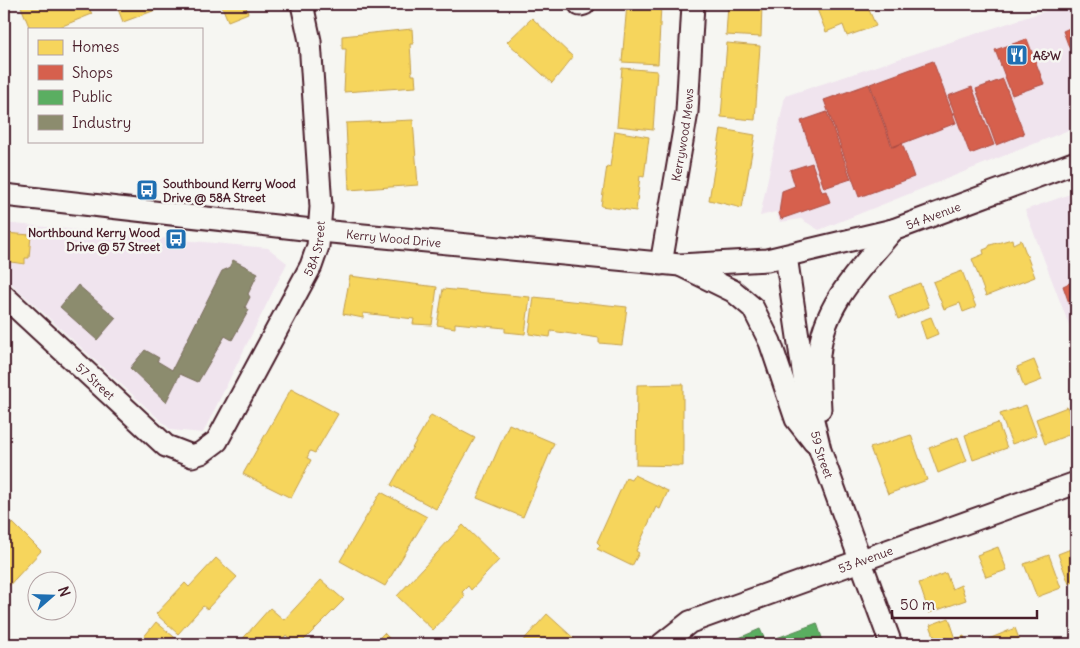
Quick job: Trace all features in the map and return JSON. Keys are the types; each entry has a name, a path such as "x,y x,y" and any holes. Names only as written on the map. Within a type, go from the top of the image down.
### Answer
{"street":[{"name":"58A Street","path":"192,456 210,447 223,431 311,266 321,231 310,41 302,4"},
{"name":"Kerrywood Mews","path":"670,264 687,112 693,4"},
{"name":"54 Avenue","path":"786,256 893,230 1076,162"},
{"name":"Kerry Wood Drive","path":"4,195 321,231 670,264 752,261 786,256"},
{"path":"820,450 819,355 829,315 836,300 893,230"},
{"name":"59 Street","path":"786,256 806,391 820,450 891,644"},
{"path":"670,264 733,291 753,308 770,342 796,419 820,450"},
{"name":"57 Street","path":"4,296 156,437 176,451 192,456"},
{"name":"53 Avenue","path":"662,644 690,622 1076,483"}],"shaded area":[{"path":"1067,4 1076,4 1076,127 819,230 801,219 780,222 776,212 760,216 785,96"},
{"path":"1076,192 1076,328 1071,330 1025,210"},
{"path":"4,223 268,248 287,263 203,433 171,430 4,277"}],"building: Homes":[{"path":"20,4 87,4 92,14 57,28 30,28"},
{"path":"116,4 172,4 123,22"},
{"path":"221,4 245,4 248,13 228,21"},
{"path":"627,4 661,6 658,64 622,62"},
{"path":"728,4 762,4 761,37 726,35"},
{"path":"815,4 871,4 873,9 869,10 876,26 847,36 843,25 826,32"},
{"path":"532,18 573,57 552,83 507,42"},
{"path":"412,29 413,44 410,44 412,75 415,75 416,87 344,92 346,49 342,49 342,36"},
{"path":"727,43 760,46 755,120 721,117"},
{"path":"622,68 657,71 653,130 617,126"},
{"path":"413,120 418,185 349,190 346,123"},
{"path":"721,129 755,135 742,208 709,200"},
{"path":"615,131 649,137 644,177 640,176 636,211 601,206 607,166 610,167"},
{"path":"4,233 31,235 29,258 25,258 25,264 4,261"},
{"path":"1012,239 1013,244 1021,240 1035,277 986,296 972,259 984,254 983,250 990,245"},
{"path":"962,271 976,307 963,312 960,303 944,309 933,282"},
{"path":"350,276 437,287 432,325 413,324 414,319 363,313 363,318 343,314"},
{"path":"920,283 929,307 898,319 889,295"},
{"path":"443,289 530,297 525,334 505,332 505,328 455,323 455,328 437,325"},
{"path":"534,297 627,307 622,345 599,343 599,338 551,331 550,337 529,334"},
{"path":"931,317 938,334 926,339 920,321"},
{"path":"1034,360 1042,380 1024,387 1017,367"},
{"path":"683,384 683,466 636,465 637,385"},
{"path":"291,389 338,414 315,453 310,451 307,458 311,460 291,498 243,474"},
{"path":"1076,398 1076,413 1071,400"},
{"path":"1026,405 1037,435 1012,444 1000,414"},
{"path":"1067,407 1076,432 1045,444 1036,419"},
{"path":"431,415 475,438 436,509 391,485"},
{"path":"998,423 1007,448 973,460 965,435"},
{"path":"509,424 554,443 523,517 477,498"},
{"path":"911,435 927,480 888,494 870,448"},
{"path":"958,437 967,461 938,473 929,448"},
{"path":"634,475 668,491 660,509 656,507 636,551 639,553 632,566 597,549 600,545 597,542 626,478 631,480"},
{"path":"381,492 427,517 385,586 340,561"},
{"path":"13,523 41,551 4,591 4,528 6,530"},
{"path":"463,525 499,560 471,590 468,586 462,592 465,596 433,630 397,596"},
{"path":"998,547 1007,570 986,577 977,555"},
{"path":"1076,547 1076,585 1075,581 1069,584 1058,554"},
{"path":"1049,555 1061,588 1037,597 1024,564"},
{"path":"216,558 237,577 207,609 203,606 178,634 156,614 185,583 189,587"},
{"path":"946,573 952,589 961,585 966,600 929,613 919,583"},
{"path":"321,580 344,600 300,644 296,644 286,635 278,644 239,643 270,608 284,620"},
{"path":"547,614 580,644 520,644"},
{"path":"949,618 956,639 964,636 966,644 937,644 930,625"},
{"path":"156,622 179,641 176,644 138,644"},
{"path":"1015,628 1021,644 985,644 984,641"},
{"path":"384,633 395,644 373,644"}],"building: Shops":[{"path":"1076,25 1076,66 1063,31"},
{"path":"1027,39 1044,84 1012,95 995,50"},
{"path":"933,61 956,123 893,147 870,84"},
{"path":"1003,79 1024,134 996,145 976,89"},
{"path":"869,84 892,147 902,143 914,177 859,197 824,100"},
{"path":"972,87 994,145 970,154 948,96"},
{"path":"827,112 851,179 824,188 801,121"},
{"path":"812,163 822,192 826,191 830,202 781,219 779,213 782,191 795,186 790,170"},
{"path":"1076,280 1076,323 1063,286"}],"building: Public":[{"path":"817,623 824,644 725,644 760,629 766,642"}],"building: Industry":[{"path":"233,260 258,273 248,294 250,297 245,307 249,310 232,340 225,336 198,382 180,374 166,402 130,368 145,350 159,358 157,361 172,370 222,271 229,268"},
{"path":"78,285 116,318 97,340 60,307"}],"place":[{"name":"A&W","path":"1017,55"},
{"name":"Southbound Kerry Wood Drive @ 58A Street","path":"147,190"},
{"name":"Northbound Kerry Wood Drive @ 57 Street","path":"176,239"}]}
